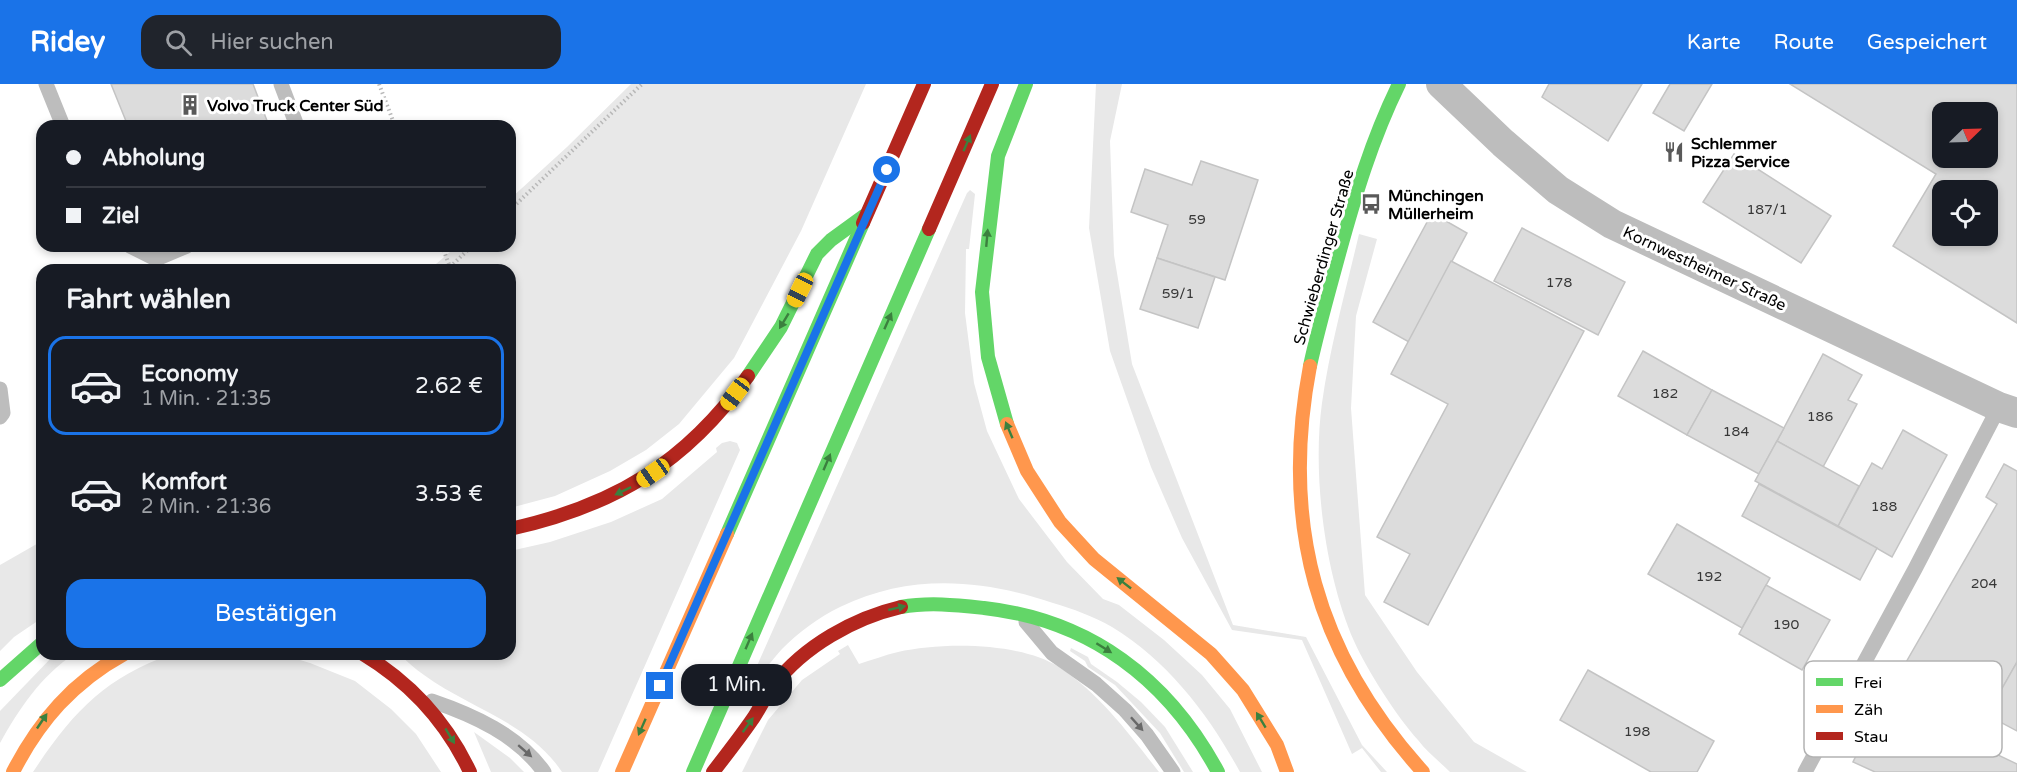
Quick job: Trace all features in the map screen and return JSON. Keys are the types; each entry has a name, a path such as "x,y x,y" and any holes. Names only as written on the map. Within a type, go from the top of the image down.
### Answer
{"main road":[{"path":"622,772 924,84"},
{"path":"693,772 992,84"},
{"path":"1026,84 998,156 982,292 988,357 1002,414 1027,471 1060,522 1094,559 1211,654 1243,690 1277,745 1287,772"},
{"name":"Schwieberdinger Straße","path":"1399,84 1383,114 1359,186 1316,334 1301,428 1301,514 1311,574 1330,631 1368,704 1403,752 1423,772"},
{"path":"516,529 539,525 586,509 634,486 671,460 711,425 759,363 790,310 819,250 868,212"},
{"path":"713,772 755,716 772,687 817,645 843,629 877,613 905,606 954,604 1018,613 1043,620 1100,645 1137,670 1177,709 1218,772"},
{"path":"0,680 36,648"},
{"path":"13,772 25,747 49,711 78,684 112,660"},
{"path":"374,660 418,695 444,725 470,772"}],"street":[{"name":"Kornwestheimer Straße","path":"1441,84 1503,143 1558,190 1612,224 2008,410"}],"lane":[{"path":"45,84 60,120"},
{"path":"281,84 295,120"},
{"path":"142,252 156,259 173,252"},
{"path":"0,389 3,413 0,417"},
{"name":"Kornwestheimer Straße","path":"1865,661 1915,569 2008,410"},
{"path":"1018,613 1052,653 1096,684 1125,710 1147,735 1173,772"},
{"path":"418,695 471,714 519,745 544,772"},
{"name":"Kornwestheimer Straße","path":"1804,772 1812,757"}],"path":[{"path":"379,84 393,120"},
{"path":"516,204 642,84"},
{"path":"453,264 466,252"}],"shaded area":[{"path":"631,84 866,84 801,231 734,358 679,424 646,450 610,471 555,496 516,506 516,264 436,264 450,252 516,252 516,194"},
{"path":"1096,84 1122,84 1110,141 1114,255 1132,364 1233,625 1306,637 1362,745 1387,772 1381,772 1362,748 1352,754 1302,640 1232,630 1182,538 1151,467 1110,351 1089,228"},
{"path":"970,190 975,194 969,249 966,249 965,313 974,383 987,431 1019,499 1067,562 1103,599 1119,605 1164,640 1202,675 1230,709 1262,772 1240,772 1215,730 1185,691 1151,656 1112,627 1098,619 1060,605 1000,589 946,583 919,584 866,596 832,611 809,626 782,649 752,683 752,677"},
{"path":"1359,234 1377,239 1356,316 1351,408 1365,595 1417,672 1474,742 1527,772 1450,772 1429,753 1392,706 1360,653 1344,615 1328,556 1323,524 1319,431 1329,360"},
{"path":"730,441 737,443 740,450 598,772 562,772 549,755 516,728 442,687 406,660 516,660 516,550 550,542 611,522 662,499 717,452 716,448"},
{"path":"36,544 36,622 14,637 0,651 0,565"},
{"path":"848,645 859,664 898,652 958,646 1003,649 1043,659 1074,678 1101,702 1159,772 742,772 768,720 802,680 840,654 838,651"},
{"path":"1071,648 1088,657 1091,664 1141,702 1165,727 1193,772 1184,772 1160,733 1115,685 1088,667 1085,661 1070,651"},
{"path":"49,660 66,660 51,672 32,694 0,743 0,711"},
{"path":"158,660 300,660 310,663 355,681 391,709 416,734 441,772 33,772 76,715 108,686"},
{"path":"474,732 510,758 524,772 491,772"}],"building":[{"name":"Volvo Truck Center Süd","path":"111,84 253,84 267,120 126,120"},
{"path":"1549,84 1642,84 1608,141 1542,97"},
{"path":"1670,84 1712,84 1684,131 1653,113"},
{"path":"1790,84 2017,84 2017,323 1893,246 1932,181 1932,246 1998,246 1998,180 1932,180 1936,174"},
{"path":"1734,154 1831,216 1801,263 1703,202"},
{"path":"1201,161 1258,180 1225,280 1157,258 1168,225 1131,212 1145,169 1192,185"},
{"path":"1432,213 1467,233 1409,342 1373,322"},
{"path":"1522,228 1625,282 1598,335 1494,281"},
{"path":"1157,258 1215,277 1198,328 1140,309"},
{"path":"1451,261 1584,331 1428,625 1384,602 1410,554 1377,537 1448,404 1391,374"},
{"path":"1643,351 1712,390 1687,435 1618,396"},
{"path":"1823,354 1862,375 1848,400 1857,404 1823,467 1777,441"},
{"path":"1712,390 1784,428 1759,474 1687,435"},
{"path":"1903,430 1947,455 1892,557 1838,526 1872,463 1882,469"},
{"path":"1777,441 1859,486 1838,526 1755,481"},
{"path":"2004,464 2017,471 2017,662 2002,689 2002,661 1907,661 1997,504 1986,497"},
{"path":"1759,484 1877,548 1860,580 1742,516"},
{"path":"1677,524 1770,578 1742,628 1648,574"},
{"path":"1766,585 1830,620 1807,661 1804,661 1802,670 1739,634"},
{"path":"2017,662 2017,731 2002,723 2002,688"},
{"path":"1588,670 1714,741 1697,772 1651,772 1560,720"},
{"path":"1855,757 2002,757 2017,764 2017,772 1875,772 1853,762"}],"traffic: fast":[{"path":"1007,424 988,357 982,292 998,156 1026,84"},
{"path":"1310,366 1358,189 1380,126 1399,84"},
{"path":"748,376 781,327 817,254 831,240 864,216"},
{"path":"727,534 863,223"},
{"path":"693,772 929,229"},
{"path":"901,607 953,605 984,608 1022,615 1058,626 1091,641 1122,660 1150,682 1198,739 1218,772"},
{"path":"0,680 36,648"}],"traffic: slow":[{"path":"1310,366 1302,424 1300,479 1304,532 1315,584 1332,633 1356,681 1386,727 1423,772"},
{"path":"1007,424 1027,471 1060,522 1094,559 1211,654 1243,690 1277,745 1287,772"},
{"path":"622,772 727,534"},
{"path":"13,772 34,736 59,704 89,677 114,660"}],"traffic: jam":[{"path":"863,223 924,84"},
{"path":"929,229 992,84"},
{"path":"516,527 582,508 645,476 673,457 699,433 724,407 748,376"},
{"path":"713,772 754,717 774,685 800,658 848,626 901,607"},
{"path":"372,660 397,678 426,705 450,736 470,772"}],"place":[{"name":"Volvo Truck Center Süd","path":"190,105"},
{"name":"Schlemmer Pizza Service","path":"1674,152"},
{"name":"Münchingen Müllerheim","path":"1371,204"}],"route":[{"path":"660,686 887,170"}]}
